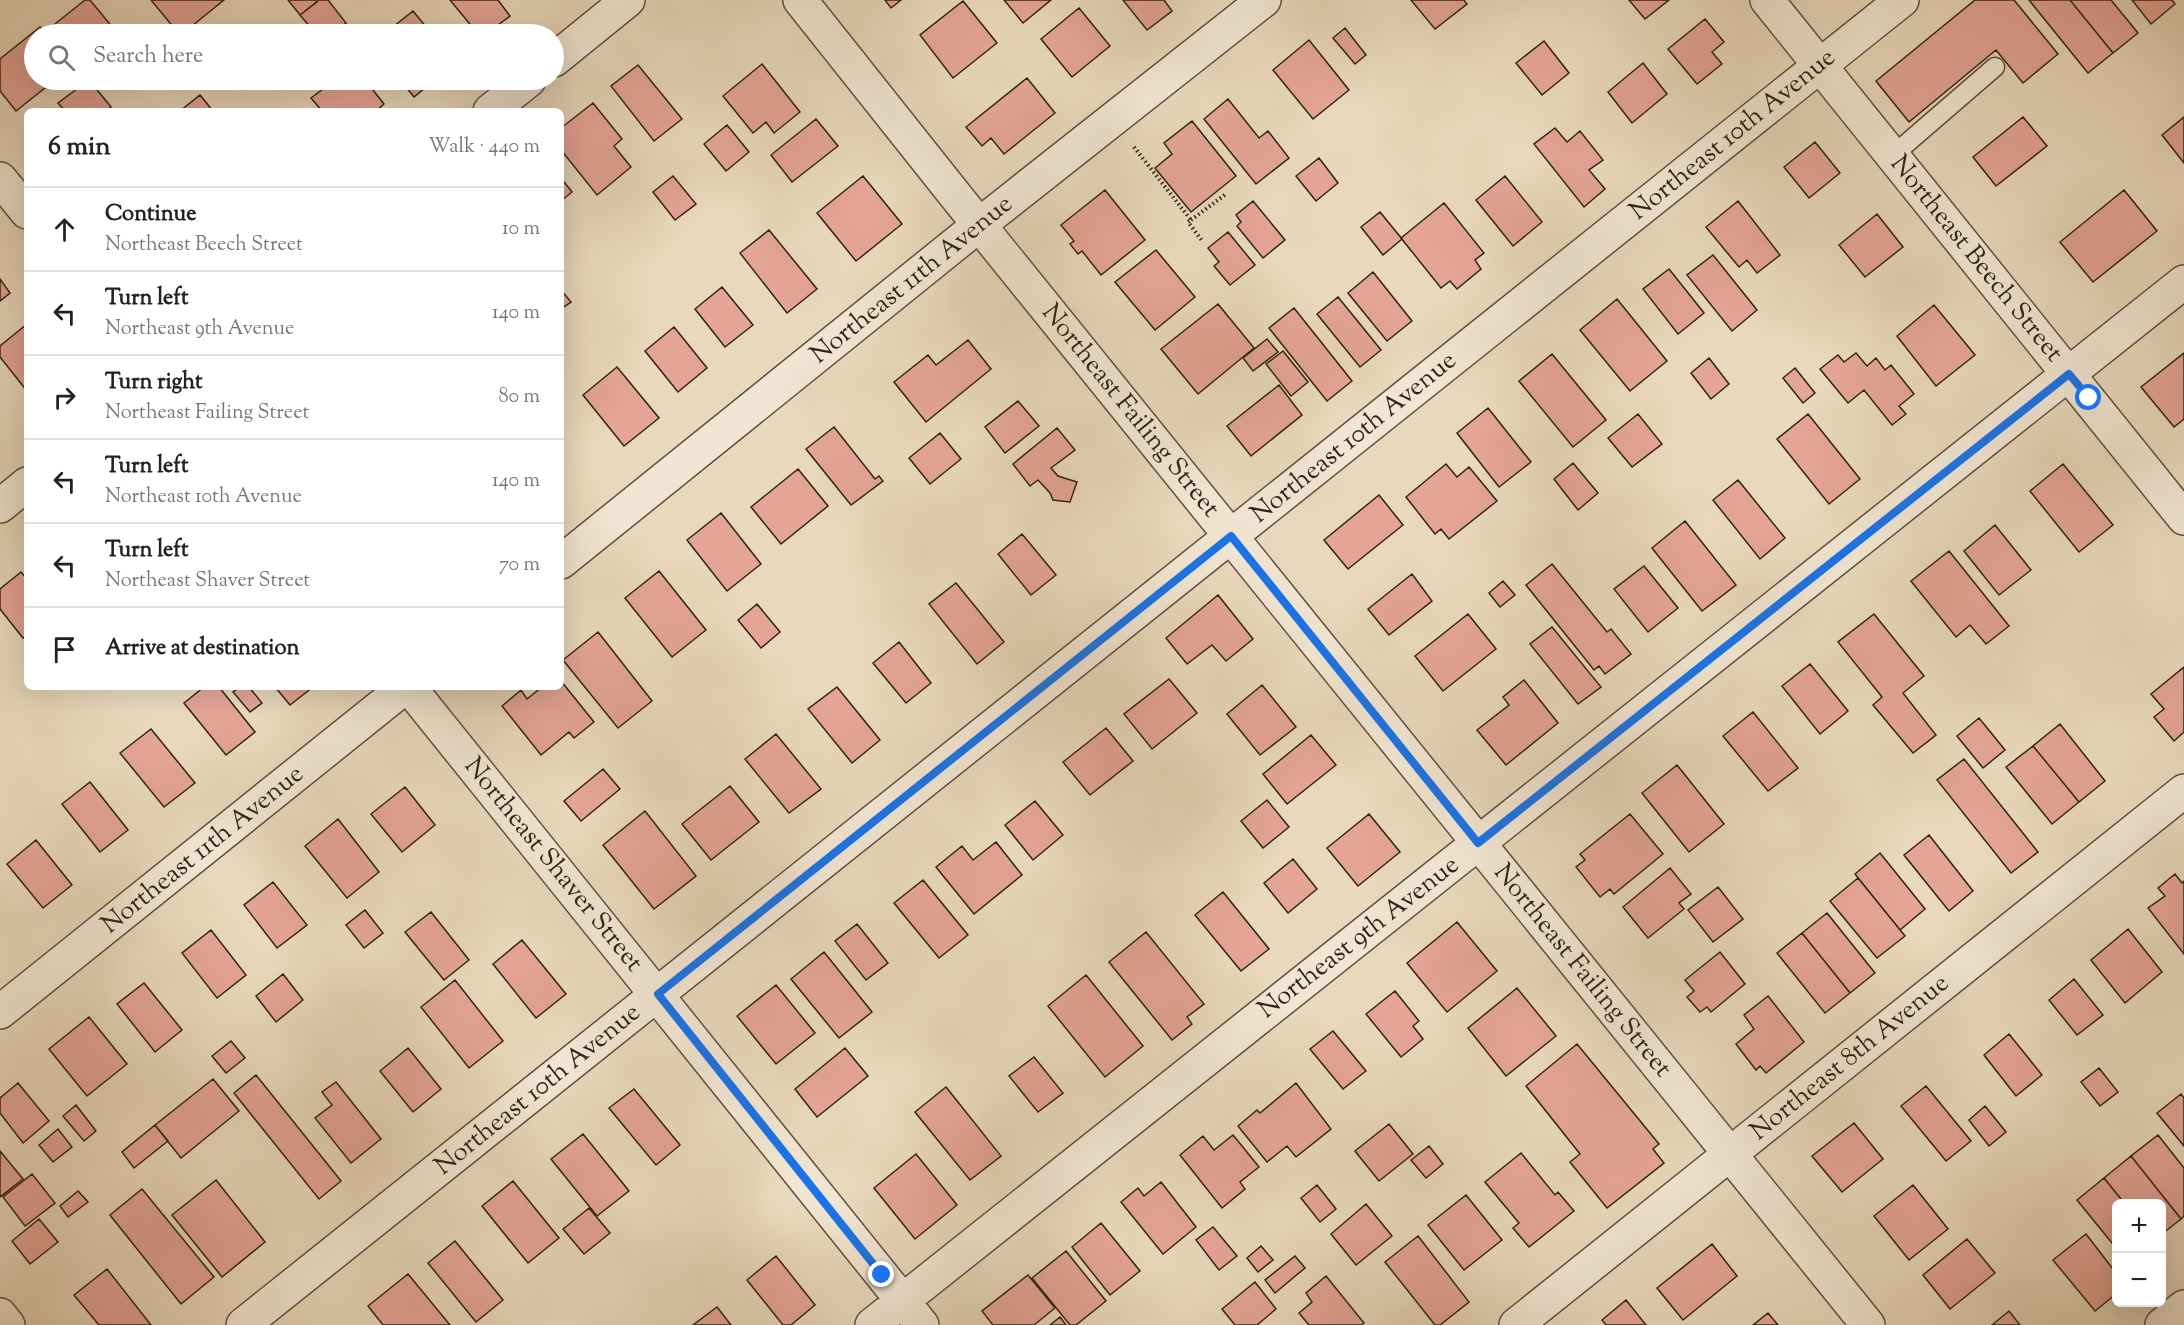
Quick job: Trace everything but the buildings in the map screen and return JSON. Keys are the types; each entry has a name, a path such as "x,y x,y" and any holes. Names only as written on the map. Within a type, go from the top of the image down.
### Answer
{"street":[{"path":"564,52 628,0"},
{"name":"Northeast Failing Street","path":"801,0 979,225 1868,1325"},
{"name":"Northeast 11th Avenue","path":"564,560 979,225 1264,0"},
{"name":"Northeast Beech Street","path":"1767,0 2184,518"},
{"name":"Northeast 10th Avenue","path":"243,1325 1902,0"},
{"path":"494,108 516,90"},
{"path":"0,179 24,208"},
{"name":"Northeast 9th Avenue","path":"872,1325 912,1313 1478,843 2184,282"},
{"path":"0,506 24,486"},
{"name":"Northeast 11th Avenue","path":"0,1012 403,690"},
{"name":"Northeast Shaver Street","path":"409,690 658,994 912,1313"},
{"name":"Northeast 8th Avenue","path":"1516,1325 2184,791"},
{"path":"2162,1325 2184,1307"},
{"path":"0,1315 8,1325"}],"lane":[{"path":"1892,156 1995,67"}],"path":[{"path":"1113,120 1191,220"},
{"path":"1203,242 1188,222 1226,194"}],"route":[{"path":"882,1275 658,994 1231,536 1478,843 2069,374 2089,398"}]}
